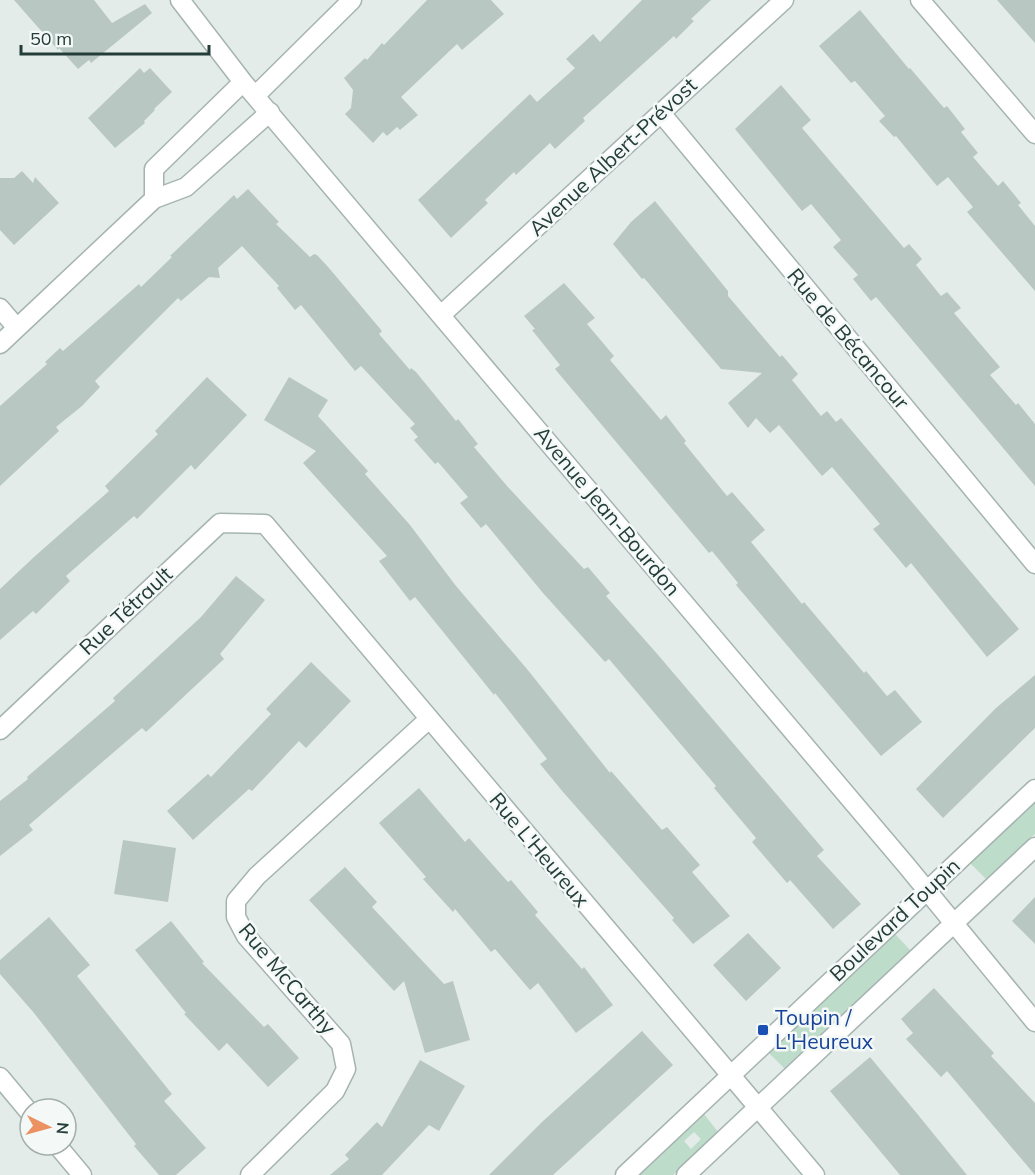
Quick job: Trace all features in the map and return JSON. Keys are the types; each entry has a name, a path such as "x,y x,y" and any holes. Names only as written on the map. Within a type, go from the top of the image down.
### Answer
{"street":[{"name":"Avenue Jean-Bourdon","path":"180,0 249,89 1035,1022"},
{"path":"154,199 154,169 352,0"},
{"name":"Avenue Albert-Prévost","path":"441,315 784,0"},
{"path":"921,0 1035,134"},
{"path":"0,344 154,199 186,187 270,112"},
{"name":"Rue de Bécancour","path":"661,113 1035,564"},
{"path":"0,308 17,328"},
{"name":"Rue Tétrault","path":"0,730 220,523 264,524"},
{"name":"Rue L'Heureux","path":"264,524 815,1175"},
{"name":"Rue McCarthy","path":"250,1175 336,1091 346,1069 340,1044 246,936 236,917 236,901 257,876 429,719"},
{"name":"Boulevard Toupin","path":"625,1175 1035,789"},
{"name":"Boulevard Toupin","path":"686,1175 952,922 1035,847"},
{"path":"0,1077 18,1099"},
{"path":"67,1157 82,1175"}],"green space":[{"path":"1035,803 1035,834 986,879 970,863"},
{"path":"895,934 911,951 785,1069 769,1053"},
{"path":"704,1114 718,1132 673,1175 639,1175","holes":["694,1132 701,1139 691,1149 684,1141"]}],"building":[{"path":"14,0 94,0 112,23 145,4 152,13 91,63 89,60 78,69"},
{"path":"427,0 491,0 504,14 462,50 457,44 401,97 418,115 400,130 397,127 387,136 383,132 373,143 345,114 351,108 353,90 344,78 365,58 367,60 382,43 384,45"},
{"path":"642,0 711,0 691,19 694,21 676,39 674,36 583,118 585,121 555,149 550,143 516,175 514,172 485,200 488,203 451,238 418,200 530,94 537,102 575,68 566,59 593,34 600,42"},
{"path":"997,0 1035,0 1035,43"},
{"path":"860,10 909,69 944,108 947,106 965,129 961,132 978,153 973,157 998,186 1003,181 1021,203 1018,205 1035,226 1035,291 967,212 973,207 948,177 937,186 896,136 894,137 879,121 885,116 855,81 851,83 819,46"},
{"path":"140,68 144,73 150,68 172,92 154,109 144,121 145,123 115,148 88,118"},
{"path":"781,85 811,120 802,128 904,248 909,244 922,259 916,265 941,296 947,292 961,308 954,313 1000,367 990,375 1035,424 1035,486 876,297 871,301 853,279 858,275 833,247 841,240 811,204 802,211 735,129"},
{"path":"22,171 33,183 35,177 59,203 14,245 0,230 0,178 14,178"},
{"path":"248,189 279,222 276,224 310,257 317,255 329,268 382,331 379,334 410,370 411,368 416,372 456,421 458,419 478,444 474,447 507,486 584,569 588,567 610,593 606,596 824,850 817,856 861,904 833,929 790,880 787,883 752,842 756,838 714,788 716,786 609,659 605,662 543,593 486,524 481,528 460,503 468,497 438,462 435,464 414,440 418,437 410,428 415,424 361,366 355,371 301,305 295,310 277,288 279,286 242,246 218,268 220,278 209,277 181,301 178,298 95,381 100,387 82,406 56,427 59,431 0,486 0,406 47,364 45,362 60,348 63,351 139,284 141,287 234,195 237,199"},
{"path":"655,201 728,291 728,296 780,357 782,355 798,374 792,380 821,416 827,411 836,422 841,418 1019,629 987,657 911,563 906,568 873,529 880,524 832,467 822,476 779,425 770,433 756,418 748,428 728,403 762,373 721,369 613,244 631,222"},
{"path":"564,283 595,318 587,324 614,356 610,360 661,420 666,415 686,441 684,443 727,496 732,492 765,530 751,542 802,604 804,602 864,673 866,671 887,696 895,690 922,722 881,756 736,585 738,583 712,551 709,553 555,369 560,365 532,330 535,329 524,316"},
{"path":"207,377 247,415 195,470 191,465 137,519 134,516 66,576 70,581 36,614 33,611 0,640 0,589 109,491 105,486 158,434 155,431"},
{"path":"289,377 328,400 318,416 368,471 365,474 410,525 456,586 527,669 610,773 611,771 662,830 667,827 700,865 692,872 730,916 693,944 672,920 674,918 540,764 547,759 415,597 410,601 379,561 387,556 303,463 316,451 264,420"},
{"path":"236,576 265,600 220,654 224,659 146,732 142,728 29,825 33,830 0,856 0,801 115,701 113,698 201,617"},
{"path":"311,662 351,701 306,748 299,741 252,791 249,789 193,840 167,811 208,774 211,777 271,714 266,709"},
{"path":"1035,675 1035,728 943,818 916,789 996,708"},
{"path":"419,788 465,842 469,838 508,882 511,880 538,912 535,915 582,969 584,967 613,1005 576,1033 538,983 530,990 495,949 491,952 455,909 453,912 423,879 426,877 379,823"},
{"path":"123,840 176,848 168,902 114,894"},
{"path":"345,867 377,902 372,907 444,984 453,981 470,1040 425,1053 404,981 394,991 309,900"},
{"path":"1035,897 1035,944 1012,921"},
{"path":"49,917 90,965 77,976 172,1094 164,1101 206,1148 176,1175 159,1175 134,1146 136,1144 34,1013 0,974 0,960"},
{"path":"171,921 204,962 202,963 264,1027 268,1024 299,1058 268,1087 227,1043 219,1051 184,1014 186,1013 135,950"},
{"path":"748,933 781,968 746,1001 713,965"},
{"path":"934,988 994,1053 991,1056 1035,1103 1035,1175 947,1071 941,1077 906,1039 913,1033 901,1019"},
{"path":"642,1031 673,1065 553,1175 489,1175 542,1122"},
{"path":"870,1057 967,1175 900,1175 830,1091"},
{"path":"420,1060 465,1086 439,1131 429,1125 382,1175 330,1175 349,1159 345,1155 377,1122 382,1127"}],"place":[{"name":"Toupin / L'Heureux","path":"763,1030"}]}
